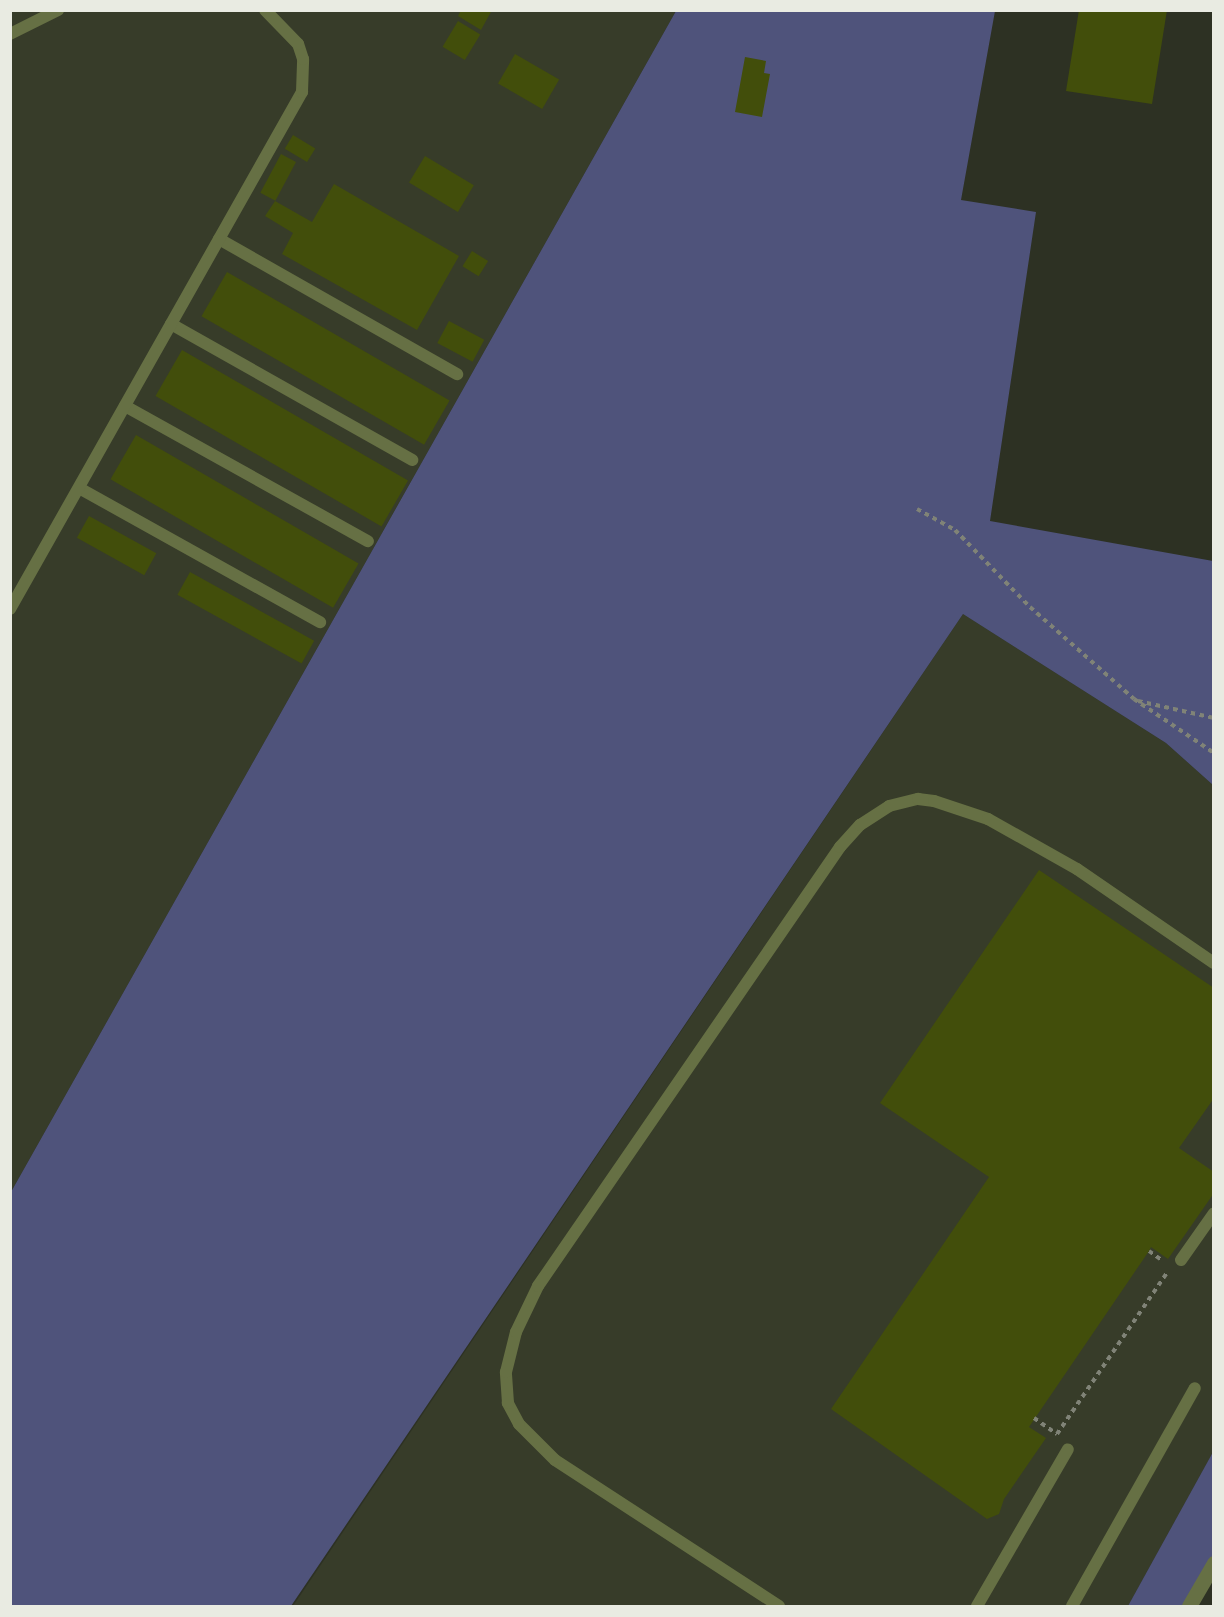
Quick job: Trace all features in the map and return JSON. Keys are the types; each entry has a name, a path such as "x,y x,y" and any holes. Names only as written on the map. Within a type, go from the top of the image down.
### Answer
{"street":[{"path":"1189,1606 1214,1563"}],"lane":[{"path":"10,34 58,10"},
{"path":"10,609 302,92 303,59 298,44 265,10"},
{"path":"219,239 457,374"},
{"path":"171,324 412,460"},
{"path":"125,406 368,541"},
{"path":"79,488 320,622"},
{"path":"779,1606 555,1460 519,1424 508,1403 506,1372 516,1332 538,1286 840,847 860,825 889,806 918,799 934,801 988,819 1077,869 1214,963"},
{"path":"1181,1260 1214,1213"},
{"path":"1072,1606 1195,1388"},
{"path":"977,1606 1068,1449"}],"path":[{"path":"917,509 955,530 1030,607 1134,699 1214,753"},
{"path":"1134,699 1214,718"},
{"path":"1034,1418 1057,1434 1170,1267 1149,1251"}],"shaded area":[{"path":"11,11 676,11 11,1192"},
{"path":"676,11 995,11 961,200 1036,212 990,521 1213,561 1213,785 1166,743 963,614 291,1606 11,1606 11,1192"},
{"path":"963,614 1166,743 1213,785 1213,1452 1128,1606 293,1606"},
{"path":"1213,1452 1213,1563 1189,1606 1128,1606"}],"building":[{"path":"461,10 492,10 481,30 458,16"},
{"path":"1079,10 1167,10 1152,104 1066,91"},
{"path":"458,21 480,34 465,60 443,47"},
{"path":"515,54 559,80 542,109 498,83"},
{"path":"745,57 766,61 764,73 770,74 762,117 735,112"},
{"path":"293,135 315,148 307,162 285,149"},
{"path":"281,154 296,162 275,201 260,193"},
{"path":"425,156 474,185 458,212 409,183"},
{"path":"334,184 459,256 417,330 282,254 293,233 265,216 275,201 312,222"},
{"path":"472,251 488,261 479,276 462,266"},
{"path":"227,272 450,400 424,445 202,316"},
{"path":"449,321 484,340 473,362 437,343"},
{"path":"182,350 408,480 382,526 156,396"},
{"path":"136,435 359,564 333,608 110,479"},
{"path":"89,516 156,553 144,575 77,538"},
{"path":"190,572 314,641 302,664 177,595"},
{"path":"1039,870 1214,988 1214,1098 1179,1148 1214,1172 1214,1193 1168,1259 1151,1247 1029,1427 1046,1438 1004,1499 999,1514 987,1519 831,1409 989,1177 880,1103"}]}
